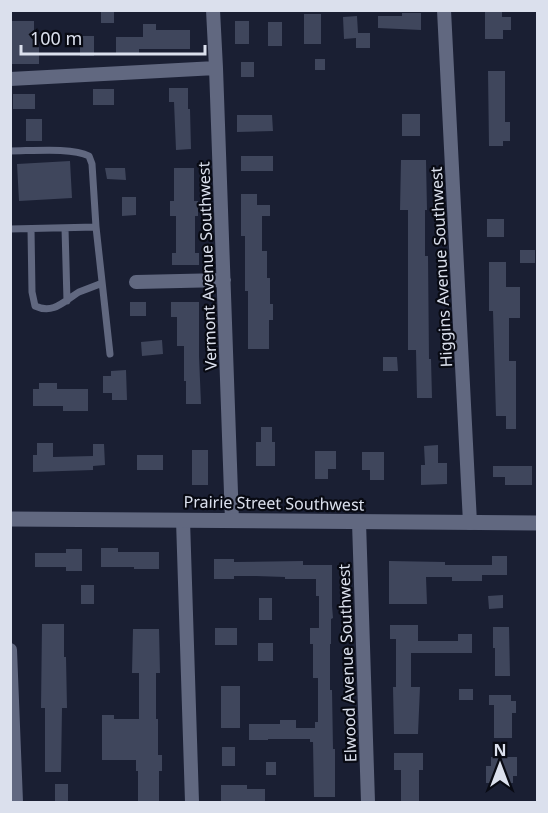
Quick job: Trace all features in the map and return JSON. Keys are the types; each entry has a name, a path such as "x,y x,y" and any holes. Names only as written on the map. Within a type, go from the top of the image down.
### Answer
{"street":[{"name":"Vermont Avenue Southwest","path":"213,10 232,521"},
{"name":"Higgins Avenue Southwest","path":"444,10 470,522"},
{"path":"10,79 216,68"},
{"path":"136,282 224,280"},
{"name":"Prairie Street Southwest","path":"10,519 537,523"},
{"path":"183,520 192,802"},
{"name":"Elwood Avenue Southwest","path":"359,522 368,802"},
{"path":"10,650 16,802"}],"lane":[{"path":"10,151 71,151 89,156 92,164 96,227 110,354"},
{"path":"10,229 96,227"},
{"path":"65,228 68,301"},
{"path":"31,229 32,292 35,306 41,309 61,306 77,294 102,283"}],"building":[{"path":"101,10 114,10 114,23 101,23"},
{"path":"485,10 502,10 502,17 511,17 511,30 503,30 503,39 485,39"},
{"path":"402,13 421,13 421,30 378,28 378,16 402,16"},
{"path":"304,14 321,14 321,44 304,44"},
{"path":"357,16 358,33 370,33 370,48 356,48 356,38 344,39 343,17"},
{"path":"10,21 34,21 34,47 39,47 39,64 10,64"},
{"path":"235,21 249,21 249,44 235,44"},
{"path":"268,22 282,22 282,46 268,46"},
{"path":"143,24 156,24 156,30 190,30 190,49 139,49 139,53 116,53 116,37 143,37"},
{"path":"80,36 94,36 94,56 80,56"},
{"path":"315,59 325,59 325,70 315,70"},
{"path":"241,62 254,62 254,77 241,77"},
{"path":"488,71 505,71 505,122 510,122 510,141 503,141 503,146 489,146"},
{"path":"169,88 188,88 191,149 176,150 174,102 169,102"},
{"path":"93,89 114,89 114,105 93,105"},
{"path":"13,94 35,94 35,109 13,109"},
{"path":"402,114 420,114 420,136 402,136"},
{"path":"237,115 272,115 273,131 237,132"},
{"path":"26,119 42,119 42,141 26,141"},
{"path":"241,156 273,156 273,171 241,171"},
{"path":"401,160 426,160 425,256 428,256 429,359 431,359 432,398 417,398 416,350 408,350 408,210 400,210"},
{"path":"70,161 72,198 19,201 17,164"},
{"path":"105,168 125,168 126,180 107,179"},
{"path":"174,168 194,168 194,201 198,201 198,216 195,216 195,253 199,253 199,265 172,265 172,253 176,253 176,216 170,216 170,201 174,201"},
{"path":"241,194 257,194 257,205 270,205 270,216 262,216 262,251 267,251 267,278 270,278 270,304 273,304 273,320 269,320 269,349 248,349 248,291 245,291 245,236 241,236"},
{"path":"122,197 136,197 136,215 122,216"},
{"path":"487,219 504,219 504,237 487,237"},
{"path":"520,250 535,250 535,263 520,263"},
{"path":"489,262 506,262 506,287 520,287 520,318 509,318 509,361 516,361 516,429 506,429 506,416 496,416 493,311 489,311"},
{"path":"130,302 146,302 146,316 130,316"},
{"path":"171,302 199,302 201,404 186,404 184,346 177,346 177,317 171,317"},
{"path":"162,340 163,354 142,356 141,342"},
{"path":"383,357 397,357 398,371 383,371"},
{"path":"126,370 127,400 112,400 112,393 103,393 103,376 111,376 111,371"},
{"path":"39,383 57,383 57,389 88,389 88,411 63,411 63,406 33,406 33,389 39,389"},
{"path":"261,427 272,427 272,442 275,442 275,466 256,466 256,442 261,442"},
{"path":"37,443 53,443 53,457 93,456 93,444 104,444 105,465 93,466 93,470 33,472 33,455 37,455"},
{"path":"438,445 438,463 447,463 447,484 421,485 421,465 425,465 424,446"},
{"path":"192,450 208,450 208,485 192,485"},
{"path":"315,451 336,451 336,469 328,469 328,479 315,479"},
{"path":"362,452 384,452 384,480 370,480 370,470 362,470"},
{"path":"137,455 163,455 163,470 137,470"},
{"path":"493,466 532,466 532,485 505,485 505,477 493,477"},
{"path":"101,548 118,548 118,552 159,552 159,569 101,567"},
{"path":"66,549 82,549 82,571 66,571 66,567 35,567 35,553 66,553"},
{"path":"492,556 507,556 507,575 482,575 482,581 452,581 452,577 426,577 427,604 389,604 389,561 445,562 445,565 492,565"},
{"path":"214,559 234,559 234,562 303,561 303,565 332,565 333,618 331,619 330,690 332,690 333,749 335,749 335,797 314,797 313,742 310,742 310,739 249,740 249,724 280,724 280,720 296,720 296,728 315,728 315,722 318,722 318,678 313,678 313,644 310,644 310,628 319,628 319,596 316,596 316,579 234,576 234,579 214,579"},
{"path":"81,585 94,585 94,604 81,604"},
{"path":"503,595 503,608 489,609 488,596"},
{"path":"259,598 272,598 272,620 259,620"},
{"path":"42,624 64,624 67,708 62,708 61,772 45,772 45,708 41,708"},
{"path":"390,625 418,625 418,641 458,641 458,634 472,634 472,653 411,653 411,687 420,687 418,734 394,734 393,687 396,687 396,639 390,639"},
{"path":"493,627 509,627 510,676 495,676"},
{"path":"215,628 237,628 237,645 215,645"},
{"path":"133,629 159,629 160,673 156,673 156,719 158,719 158,755 162,755 162,771 159,771 159,801 138,801 136,760 102,760 102,715 114,715 114,719 139,719 139,673 132,673"},
{"path":"258,643 273,643 273,661 258,661"},
{"path":"221,686 240,686 240,728 221,728"},
{"path":"459,689 473,689 473,700 459,700"},
{"path":"489,695 511,695 511,701 516,701 516,713 512,713 512,738 494,738 494,705 489,705"},
{"path":"222,747 235,747 235,766 222,766"},
{"path":"394,753 423,753 423,770 419,770 419,802 401,802 401,770 394,770"},
{"path":"491,757 517,757 517,776 513,776 513,783 486,783 486,766 491,766"},
{"path":"266,762 276,762 276,775 266,775"},
{"path":"55,784 68,784 68,802 55,802"},
{"path":"221,785 247,785 247,789 265,789 265,802 221,801"}]}
